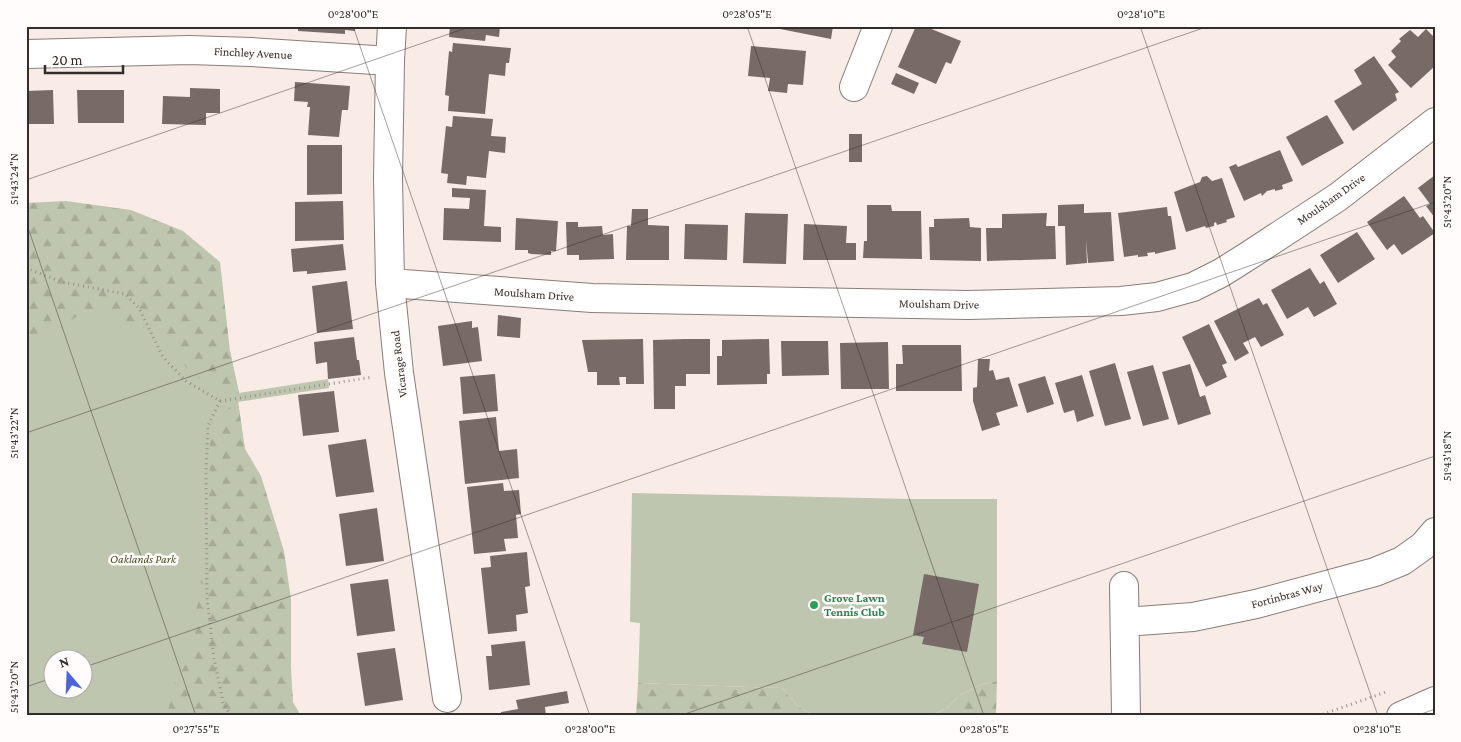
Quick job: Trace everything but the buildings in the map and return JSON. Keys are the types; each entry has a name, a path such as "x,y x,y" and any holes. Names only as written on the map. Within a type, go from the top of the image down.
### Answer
{"street":[{"name":"Vicarage Road","path":"392,26 388,178 390,283 399,374 447,698"},
{"path":"854,87 878,26"},
{"name":"Finchley Avenue","path":"26,54 189,50 390,61"},
{"name":"Moulsham Drive","path":"390,283 601,298 968,305 1121,302 1157,297 1193,287 1221,273 1338,197 1435,122"},
{"name":"Fortinbras Way","path":"1125,622 1193,617 1256,604 1375,572 1402,562 1423,546 1435,532"},
{"path":"1124,586 1126,716"},
{"path":"1401,716 1435,701"}],"path":[{"path":"26,268 62,282 125,294 139,308 163,357 186,381 220,401 399,374"},
{"path":"220,401 208,426 206,472 207,598 214,658 223,702 231,716"},
{"path":"1318,716 1390,691"}],"green space":[{"path":"66,201 131,210 183,231 220,262 230,351 239,393 222,390 195,375 181,362 176,355 171,340 160,329 123,326 105,314 80,314 62,327 40,338 26,340 26,203"},
{"name":"Oaklands Park","path":"26,254 230,351 239,393 328,379 329,388 238,402 282,716 26,716"},
{"path":"238,401 245,449 261,476 284,551 291,599 293,702 301,716 168,716 175,682 187,662 195,638 195,613 200,596 202,561 209,543 211,520 209,499 210,441 224,412"},
{"name":"Grove Lawn Tennis Club","path":"632,493 997,499 997,681 983,684 960,695 947,708 930,716 814,716 798,706 782,688 638,683 640,623 630,622"},
{"path":"997,681 996,716 930,716 947,708 960,695 983,684"},
{"path":"638,683 782,688 798,706 814,716 636,716"}],"place":[{"name":"Grove Lawn Tennis Club","path":"814,605"}]}
